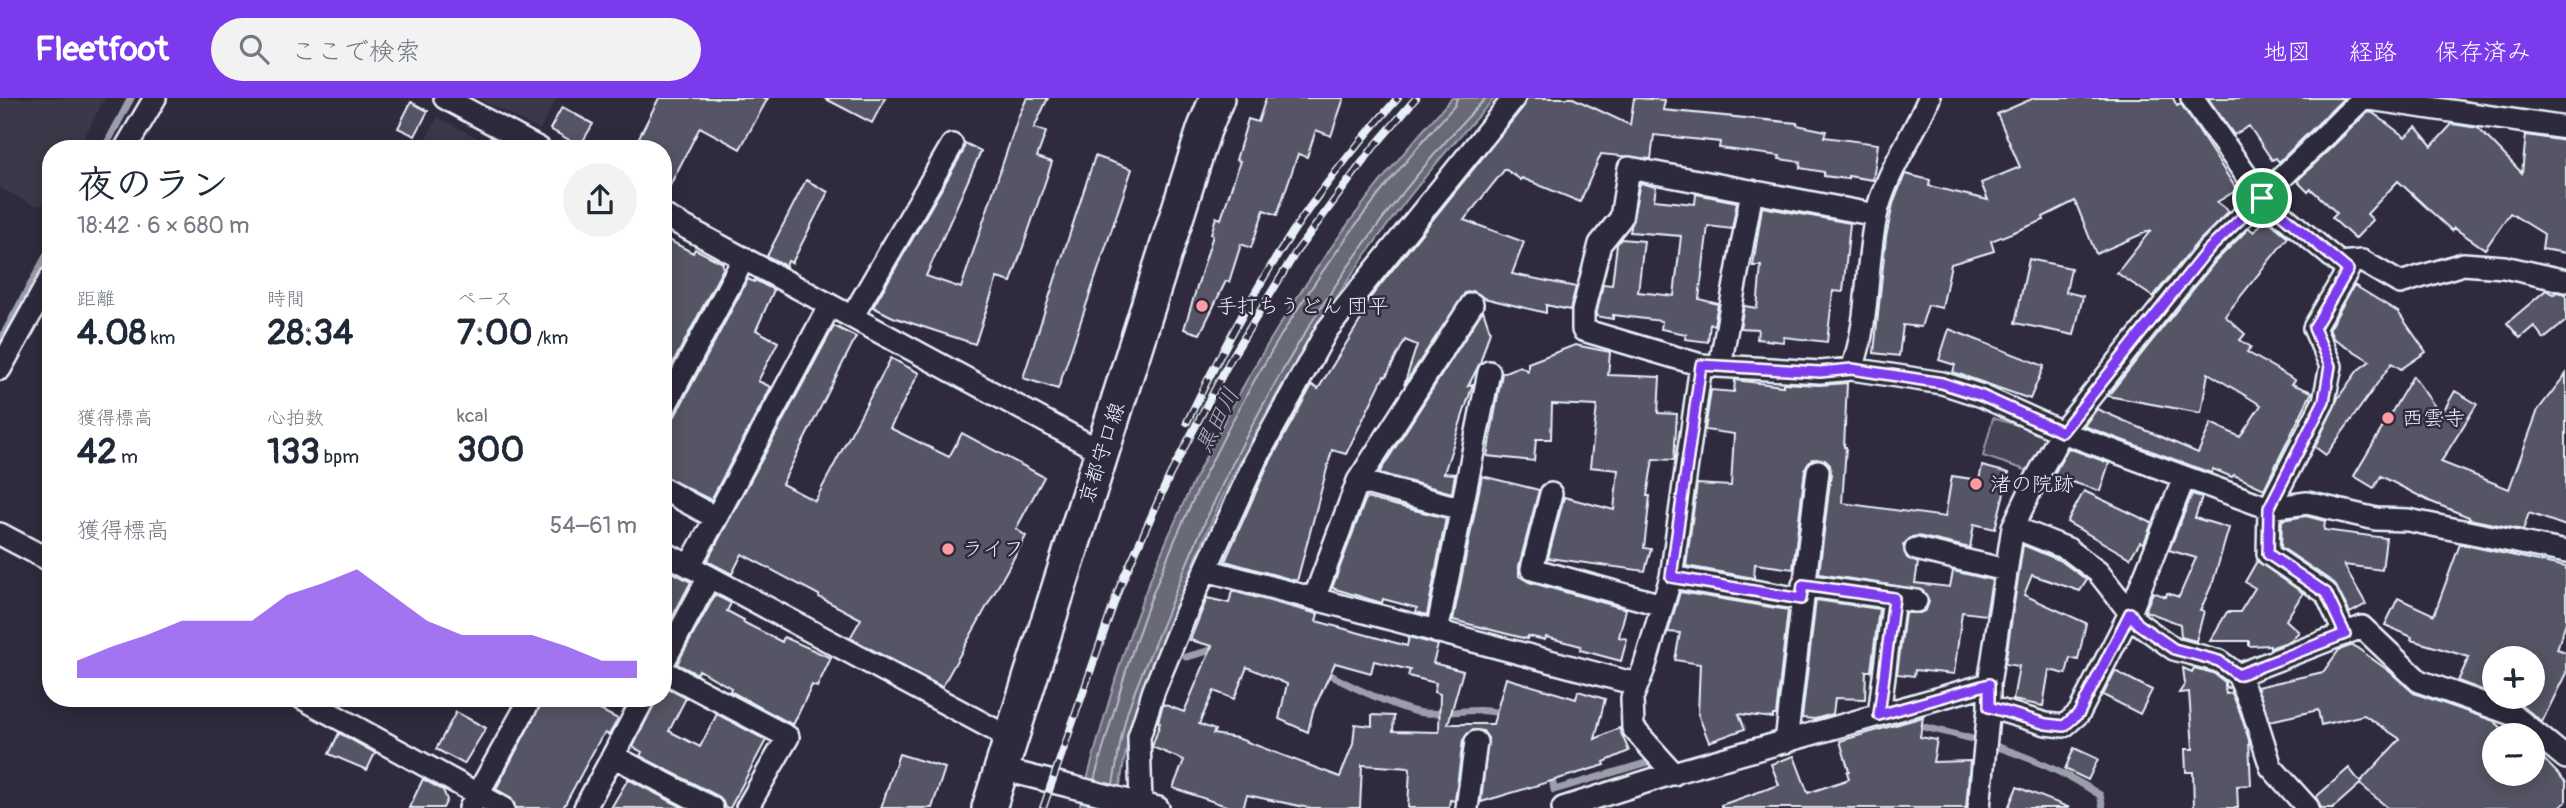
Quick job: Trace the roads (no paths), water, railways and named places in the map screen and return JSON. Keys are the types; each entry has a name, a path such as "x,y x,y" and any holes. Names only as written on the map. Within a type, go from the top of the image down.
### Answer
{"main road":[{"name":"京都守口線","path":"989,808 1204,131 1217,98"}],"street":[{"path":"130,140 155,98"},
{"path":"445,98 523,140"},
{"path":"672,557 1006,754 1084,789 1140,803 1139,737 1156,684 1255,461 1327,330 1514,98"},
{"path":"2192,98 2262,198 2348,270 2314,328 2330,366 2324,401 2269,508 2268,554 2326,593 2345,634"},
{"path":"1979,808 1989,684 2013,527 2062,432 2206,252 2363,98 2566,128"},
{"path":"1852,369 1862,342 1876,215 1898,158 1928,99"},
{"path":"852,317 952,145"},
{"path":"1876,215 1629,168 1621,218 1600,244 1583,311 1583,330 1711,366 1820,372 1852,369 1942,383 1982,396 2062,432 2269,508 2306,503 2376,519 2408,520 2566,552"},
{"path":"1674,774 1633,728 1632,698 1644,668 1671,577 1711,366 1752,191"},
{"path":"672,221 1102,452"},
{"path":"672,393 744,258"},
{"path":"2339,262 2362,261 2400,283 2463,264 2504,267 2566,281"},
{"path":"2522,271 2566,267"},
{"path":"0,369 42,293"},
{"path":"1314,599 1358,481 1472,304"},
{"path":"689,566 830,305"},
{"path":"1437,632 1489,372"},
{"path":"1786,742 1818,471"},
{"path":"1989,707 2046,724 2064,726 2079,713 2130,613 2184,478"},
{"path":"1358,481 1462,509"},
{"path":"672,494 716,518"},
{"path":"1551,494 1532,569 1662,605"},
{"path":"2013,527 2068,549 2098,572 2138,624 2174,649 2219,661 2238,675 2272,767 2308,808"},
{"path":"0,534 42,556"},
{"path":"1916,549 2006,570"},
{"path":"1206,570 1636,684"},
{"path":"672,646 709,577"},
{"path":"1671,577 1802,592 1916,601"},
{"path":"1879,715 1894,598"},
{"path":"2238,675 2362,627 2419,681 2512,714 2566,758"},
{"path":"672,676 788,737 747,808"},
{"path":"1563,808 1989,684"},
{"path":"317,707 474,801 503,808"},
{"path":"474,801 526,707"},
{"path":"585,808 639,707"},
{"path":"1467,808 1476,742"},
{"path":"613,756 712,808"}],"water":[{"path":"1452,98 1495,98 1419,184 1384,230 1350,277 1289,374 1224,494 1143,690 1129,733 1116,808 1079,808 1112,691 1141,604 1180,510 1211,446 1281,323 1320,264 1405,151"}],"waterway":[{"path":"109,140 131,98"},
{"path":"0,341 42,264"},
{"path":"1186,657 1219,648"},
{"path":"1324,671 1374,696 1415,711 1434,713 1475,710 1505,715"},
{"path":"1891,721 1910,723 1973,739 2039,762 2100,795 2103,808"},
{"path":"1551,771 1554,790 1649,762"}],"railway":[{"path":"1187,422 1244,311 1296,227 1367,133 1398,98"},
{"path":"1043,808 1120,586 1170,475 1229,362 1296,252 1373,148 1416,98"}],"place":[{"name":"手打ちうどん 団平","path":"1202,306"},
{"name":"西雲寺","path":"2388,418"},
{"name":"渚の院跡","path":"1976,484"},
{"name":"ライフ","path":"948,549"}],"water label":[{"name":"黒田川","path":"1217,420"}]}
